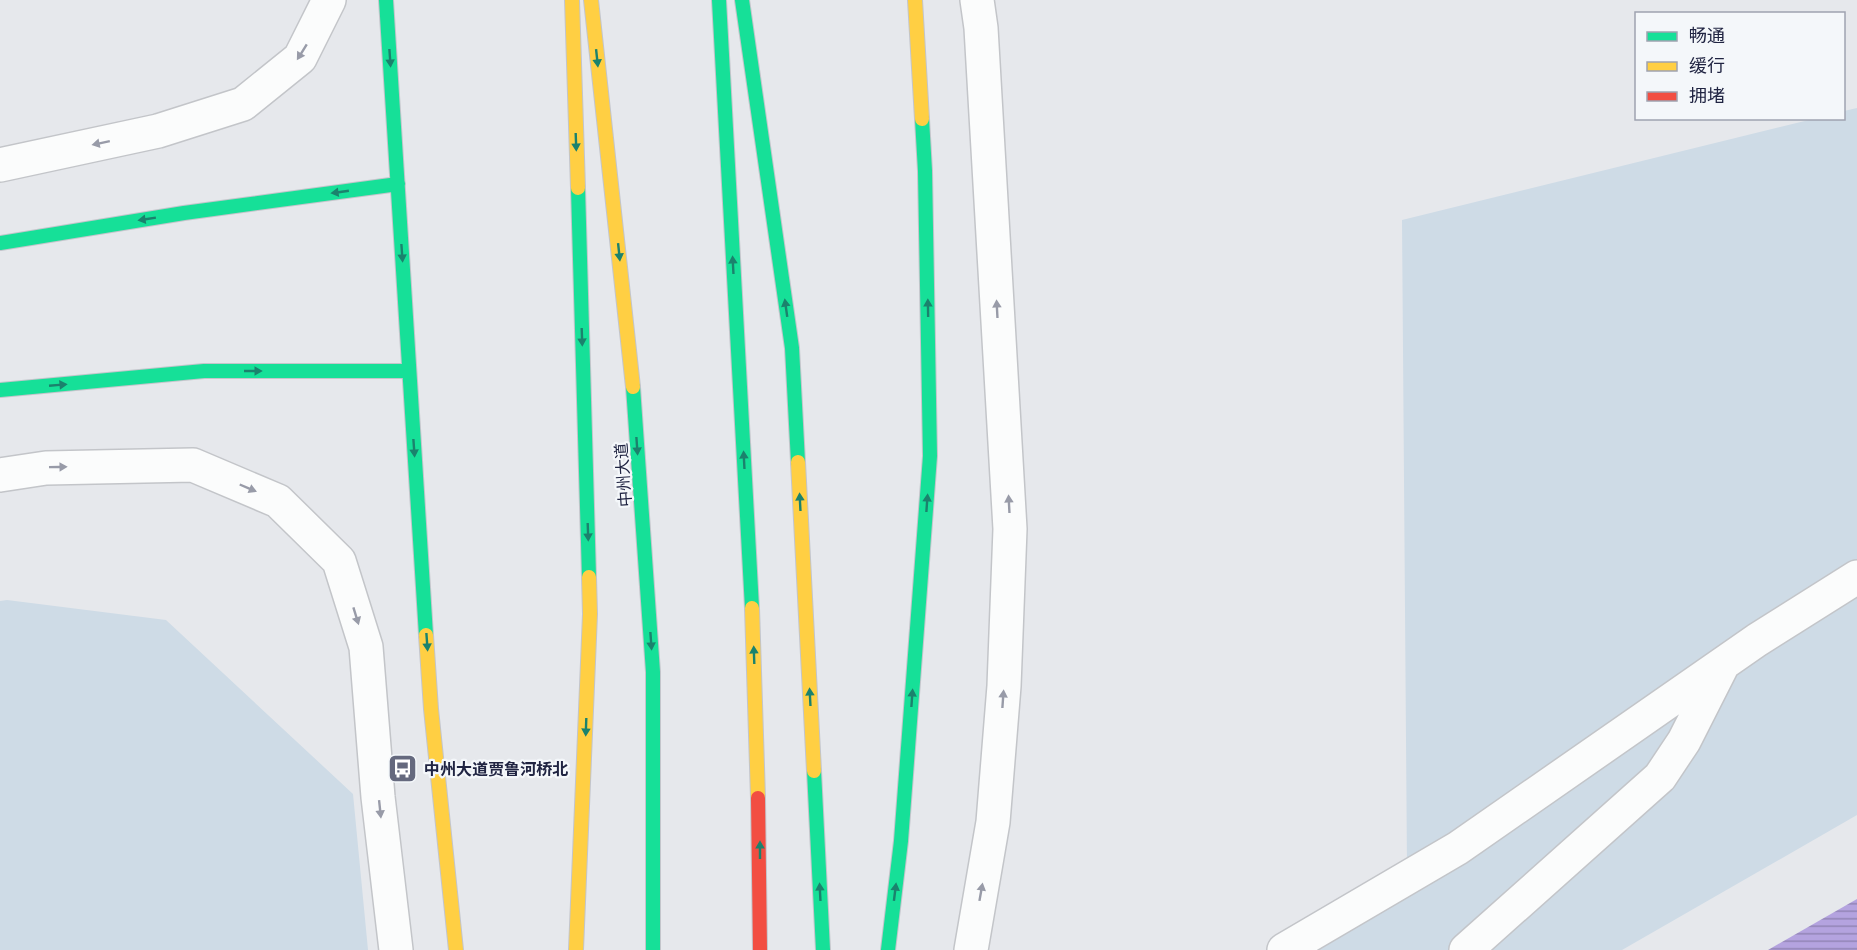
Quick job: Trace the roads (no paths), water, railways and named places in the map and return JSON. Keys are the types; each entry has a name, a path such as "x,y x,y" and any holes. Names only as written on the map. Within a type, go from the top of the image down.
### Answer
{"main road":[{"path":"386,0 431,708 456,950"},
{"path":"572,0 590,614 576,950"},
{"name":"中州大道","path":"591,0 631,352 653,672 653,950"},
{"path":"719,0 753,615 760,838 760,950"},
{"path":"742,0 792,348 823,950"},
{"path":"888,950 901,841 930,456 925,171 915,0"},
{"path":"0,243 184,213 398,184"},
{"path":"0,390 204,371 410,371"}],"street":[{"path":"0,165 158,131 243,104 300,58 329,0"},
{"path":"971,950 993,822 1004,686 1010,529 982,40 977,0"},
{"path":"0,475 46,468 193,465 278,501 339,561 366,647 378,797 396,950"},
{"path":"1284,950 1458,848 1723,664 1857,577"},
{"path":"1466,950 1660,777 1684,741 1723,664"}],"place":[{"name":"中州大道贾鲁河桥北","path":"403,769"}]}
